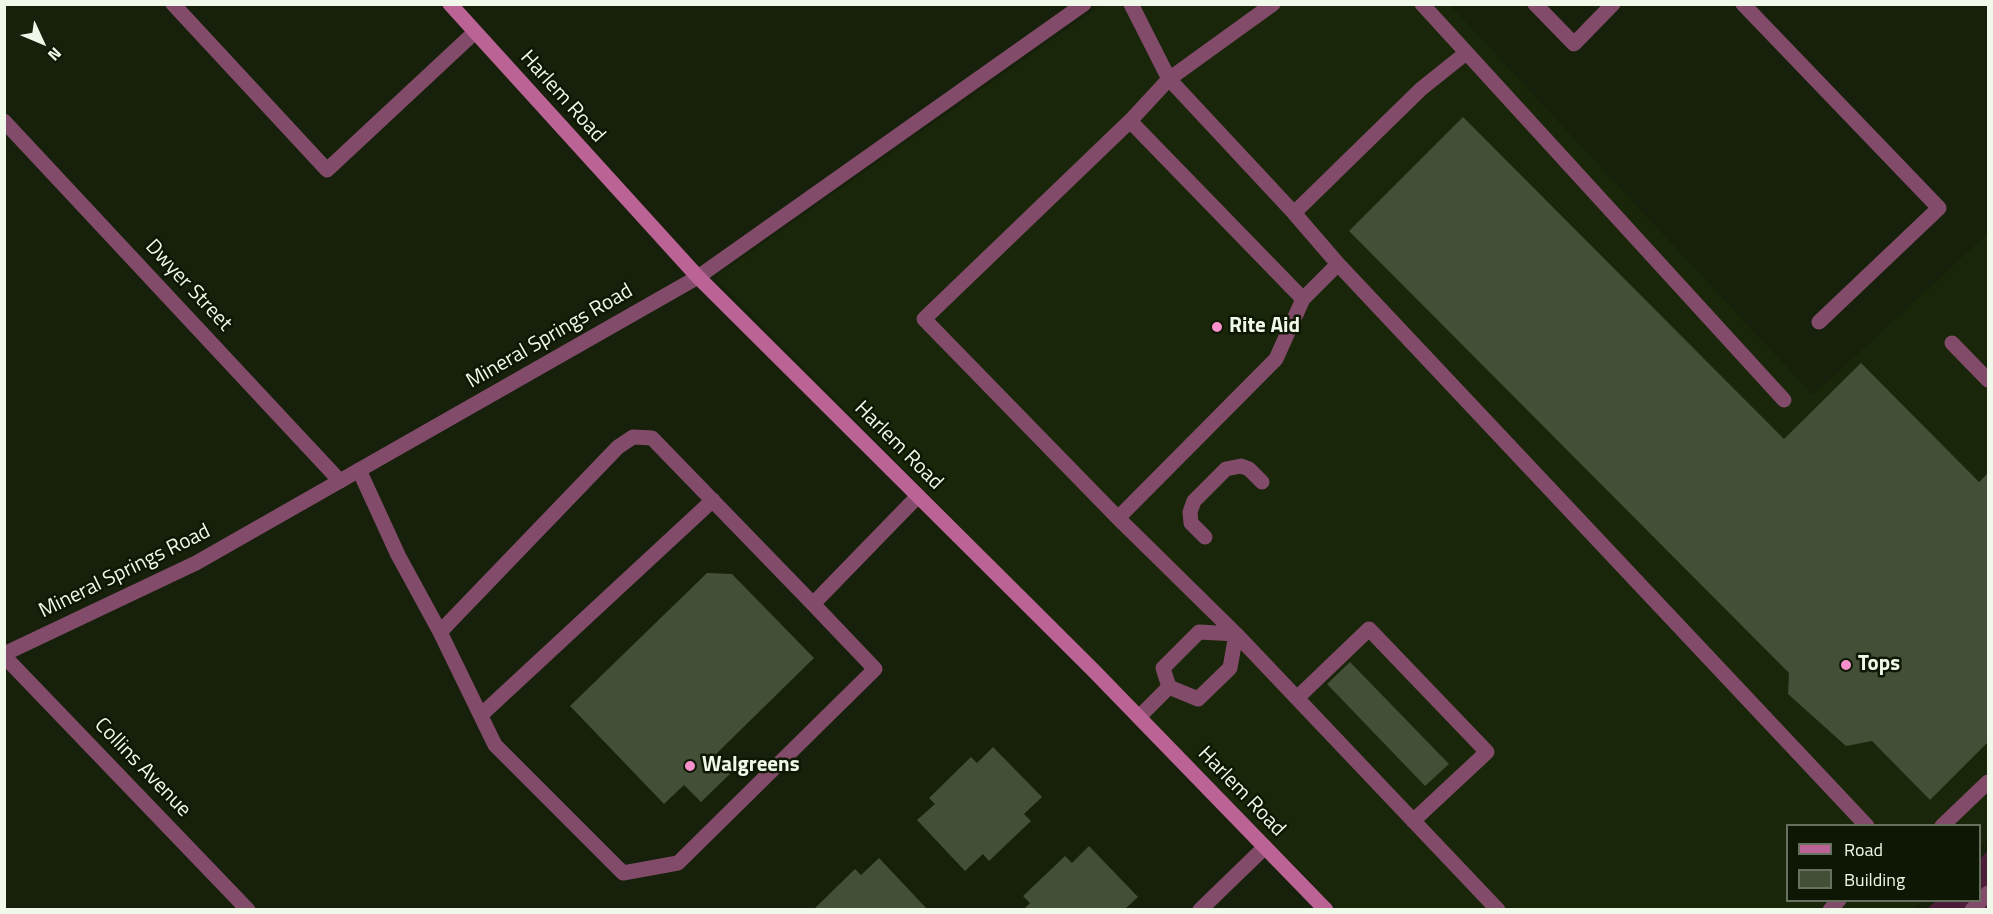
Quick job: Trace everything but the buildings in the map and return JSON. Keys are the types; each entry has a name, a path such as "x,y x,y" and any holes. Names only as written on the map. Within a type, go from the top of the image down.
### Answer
{"main road":[{"name":"Harlem Road","path":"450,4 698,277 1139,717 1326,909"}],"street":[{"path":"173,4 327,170 475,32"},
{"name":"Mineral Springs Road","path":"4,655 196,563 698,277 1084,4"},
{"path":"1131,4 1169,79 1294,213 1338,264 1866,824"},
{"path":"1273,4 1169,79 1130,121 924,319 1118,518 1236,634 1498,909"},
{"path":"1422,4 1784,400"},
{"path":"1535,4 1574,44 1613,4"},
{"path":"1743,4 1939,208 1819,322"},
{"path":"1294,213 1421,88 1466,53"},
{"name":"Dwyer Street","path":"4,121 340,481"},
{"path":"1130,121 1303,299"},
{"path":"1118,518 1276,359 1303,299 1338,264"},
{"path":"1952,343 1989,380"},
{"path":"358,470 398,555 440,632 495,745 623,873 678,863 875,669 652,438 633,437 618,447 440,632"},
{"path":"1205,537 1191,523 1190,512 1194,501 1226,470 1241,466 1250,469 1262,483"},
{"path":"813,603 918,496"},
{"path":"481,716 712,500"},
{"path":"1297,698 1369,629 1487,752 1413,822"},
{"path":"1199,632 1236,634 1230,668 1198,699 1169,687 1163,668 1199,632"},
{"name":"Collins Avenue","path":"4,655 249,909"},
{"path":"1139,717 1169,687"},
{"path":"1943,824 1989,782"},
{"path":"1200,909 1265,847"}],"shaded area":[{"path":"1102,4 1450,5 1813,395 1988,233 1988,839 1981,847 1981,824 1786,824 1786,902 1923,902 1914,909 1337,909 715,277"},
{"path":"1988,850 1988,909 1926,910 1935,902 1981,902 1981,858"}],"place":[{"name":"Rite Aid","path":"1217,327"},
{"name":"Tops","path":"1846,665"},
{"name":"Walgreens","path":"690,766"}]}
